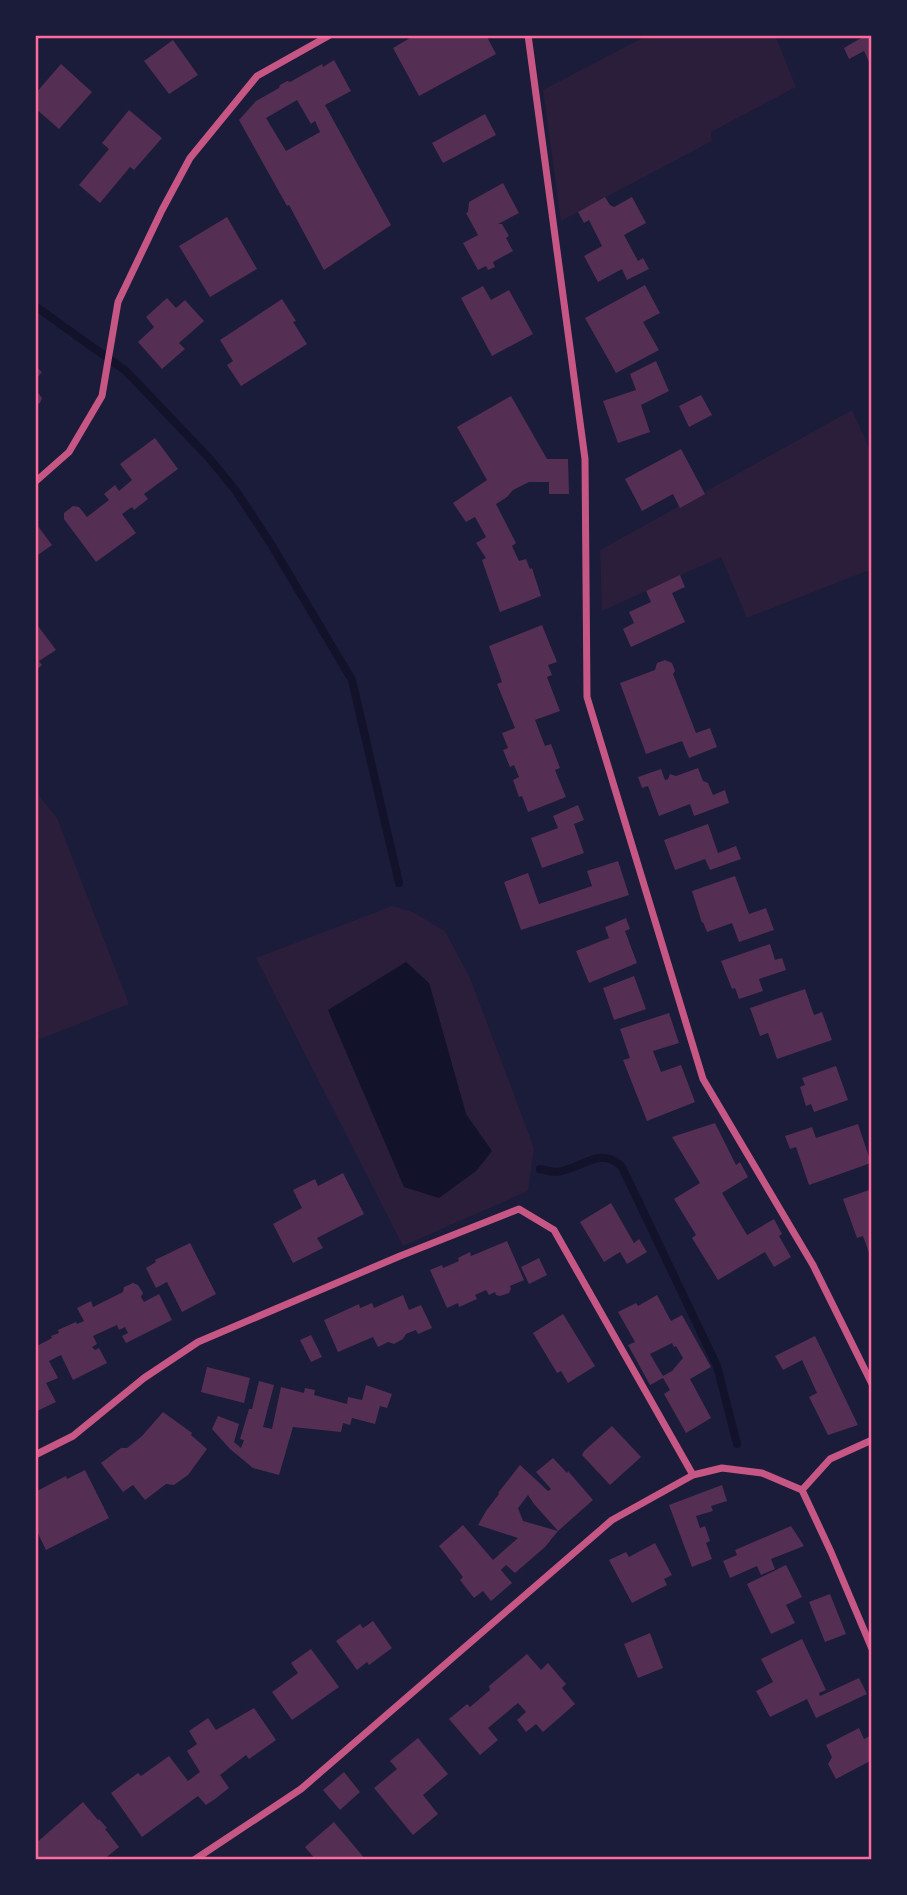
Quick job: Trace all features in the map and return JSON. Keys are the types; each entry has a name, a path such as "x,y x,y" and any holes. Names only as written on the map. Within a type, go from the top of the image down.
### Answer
{"street":[{"path":"35,482 69,452 102,396 118,302 190,158 257,76 330,35"},
{"path":"528,35 585,458 587,697 703,1079 813,1265 872,1384"},
{"path":"35,1455 73,1436 144,1378 198,1342 400,1256 519,1209 554,1230 693,1475"},
{"path":"802,1490 830,1459 872,1440"},
{"path":"194,1860 301,1789 612,1520 693,1475 722,1468 762,1473 802,1490 872,1649"}],"shaded area":[{"path":"648,35 775,35 796,87 711,132 712,141 561,221 543,90"},
{"path":"852,410 872,455 872,569 747,618 721,557 602,611 600,550"},
{"path":"35,791 57,818 129,1004 35,1041"},
{"path":"392,906 413,912 445,931 470,978 534,1148 528,1191 403,1246 256,958","holes":["429,983 466,1114 491,1151 476,1171"]},
{"path":"406,962 429,983 466,1114 492,1151 476,1171 439,1198 404,1187 328,1010"}],"building":[{"path":"415,35 486,35 496,54 419,96 393,48"},
{"path":"859,35 872,35 872,68 864,51 849,59 844,48 861,38"},
{"path":"173,40 198,75 169,94 144,61"},
{"path":"334,60 351,91 325,105 391,225 324,270 239,120 256,101 280,85 322,64 323,67","holes":["297,100 311,124 315,121 320,132 286,151 266,118"]},
{"path":"61,64 92,92 59,129 35,108 35,94"},
{"path":"129,110 162,138 134,170 130,167 100,203 79,185 109,149 102,143"},
{"path":"485,114 496,135 443,163 432,143"},
{"path":"503,183 519,213 498,224 502,224 509,236 506,238 513,251 493,262 495,267 488,270 486,266 478,270 463,243 478,235 466,213 469,202"},
{"path":"605,197 614,207 632,197 646,223 624,235 638,261 643,258 649,269 627,280 622,269 598,282 584,256 602,246 589,220 584,223 578,212"},
{"path":"227,217 257,269 210,297 179,246"},
{"path":"645,285 660,313 643,322 659,350 616,373 585,318"},
{"path":"483,286 491,300 509,290 533,334 492,356 461,298"},
{"path":"167,298 176,308 185,300 204,321 179,343 185,349 162,369 138,342 154,327 146,317"},
{"path":"282,299 307,344 241,386 227,365 233,361 220,340"},
{"path":"656,361 669,391 641,405 650,432 618,443 603,401 636,390 630,374"},
{"path":"35,366 42,372 35,380"},
{"path":"35,389 42,398 40,403 35,405"},
{"path":"701,395 712,415 689,427 679,406"},
{"path":"511,396 547,459 568,459 569,494 549,494 549,482 529,482 513,490 496,504 516,543 512,546 519,561 526,559 530,569 532,568 541,596 500,612 482,560 486,558 476,543 486,537 475,517 466,522 453,503 487,480 457,427"},
{"path":"155,438 178,469 144,494 148,499 134,510 132,507 122,514 136,533 96,562 64,519 64,513 73,506 79,507 87,517 109,500 104,494 115,485 119,491 132,480 120,464"},
{"path":"681,449 705,494 680,508 673,494 642,511 625,479"},
{"path":"37,525 52,545 35,557 35,526"},
{"path":"680,575 685,587 672,593 685,622 631,647 623,629 634,623 629,612 651,602 646,591"},
{"path":"35,622 56,650 39,661 42,665 35,671"},
{"path":"542,625 557,662 548,665 552,675 547,677 560,711 535,720 545,746 551,744 560,768 555,770 566,797 528,812 513,780 519,777 514,765 510,767 503,750 508,748 502,733 515,728 497,684 502,682 489,646"},
{"path":"665,660 672,663 675,671 673,674 696,733 710,728 717,747 689,758 682,741 646,754 620,683 655,670 657,663"},
{"path":"698,768 713,795 725,790 729,803 694,816 690,804 659,816 648,786 642,788 638,777 661,769 665,780 670,774 676,776"},
{"path":"578,805 584,820 574,824 584,853 542,868 531,838 558,828 553,816"},
{"path":"708,824 718,853 736,846 741,859 710,870 705,859 675,870 664,840"},
{"path":"618,861 629,895 521,930 504,882 528,873 539,904 592,886 587,871"},
{"path":"735,876 749,914 766,908 774,930 739,942 732,923 707,932 692,891"},
{"path":"626,918 630,929 625,931 637,963 589,983 576,951 609,938 605,927"},
{"path":"770,944 775,960 782,958 786,970 759,979 763,991 739,999 721,961"},
{"path":"634,976 646,1009 614,1020 603,988"},
{"path":"805,989 814,1015 822,1012 832,1040 777,1059 768,1033 760,1036 750,1008"},
{"path":"669,1013 679,1043 653,1051 661,1072 681,1065 695,1102 647,1121 623,1060 630,1058 620,1029"},
{"path":"836,1066 848,1100 814,1112 811,1104 806,1106 800,1087 805,1085 802,1078"},
{"path":"715,1123 736,1165 740,1162 748,1177 722,1193 747,1235 774,1219 782,1234 779,1236 791,1257 774,1267 765,1252 718,1280 692,1238 696,1235 674,1199 700,1183 672,1137"},
{"path":"858,1124 871,1163 809,1185 796,1147 790,1149 785,1136 812,1127 816,1138"},
{"path":"343,1173 364,1214 317,1238 323,1248 293,1263 273,1224 302,1208 293,1190 315,1179 318,1186"},
{"path":"872,1189 872,1261 863,1236 857,1238 843,1199"},
{"path":"611,1203 634,1243 639,1239 647,1252 627,1264 620,1252 604,1262 580,1222"},
{"path":"507,1241 524,1280 510,1286 509,1293 500,1296 495,1292 489,1295 486,1290 475,1295 477,1299 459,1307 458,1303 447,1308 430,1270 459,1261 458,1258 470,1252 471,1256"},
{"path":"190,1243 216,1294 182,1312 167,1282 156,1288 146,1268 156,1262 155,1260"},
{"path":"539,1258 547,1275 529,1284 521,1267"},
{"path":"133,1283 138,1285 143,1293 141,1297 144,1302 159,1294 172,1320 126,1343 122,1336 128,1333 125,1327 119,1330 117,1325 93,1336 97,1344 92,1347 95,1350 99,1348 107,1363 73,1380 61,1355 49,1361 58,1378 46,1383 56,1402 35,1412 35,1347 59,1333 58,1330 84,1321 77,1308 91,1301 93,1307 123,1292 124,1287"},
{"path":"403,1295 409,1310 421,1305 432,1328 418,1334 416,1330 406,1334 394,1344 388,1342 378,1347 373,1337 338,1352 324,1320 359,1304 360,1308 372,1303 374,1308"},
{"path":"657,1295 671,1321 682,1315 711,1367 690,1379 711,1418 686,1433 664,1394 670,1390 663,1378 650,1385 628,1345 635,1342 618,1312 636,1303 638,1306","holes":["672,1343 676,1346 683,1358 672,1371 663,1376 650,1354"]},
{"path":"563,1314 595,1366 568,1383 561,1371 557,1373 533,1333"},
{"path":"311,1335 322,1357 311,1362 300,1340"},
{"path":"815,1336 858,1425 828,1435 809,1397 817,1393 802,1360 783,1370 775,1356"},
{"path":"207,1367 250,1378 244,1403 201,1392"},
{"path":"259,1381 274,1385 263,1427 272,1429 281,1387 304,1393 305,1388 315,1390 314,1395 347,1404 348,1397 362,1400 366,1385 392,1394 387,1408 380,1406 375,1424 352,1418 350,1425 343,1423 341,1432 293,1427 279,1475 253,1468 212,1429 218,1416 239,1424 234,1442 241,1448 244,1440 240,1439"},
{"path":"163,1412 192,1433 207,1449 188,1475 174,1485 166,1484 145,1500 133,1485 123,1492 101,1463 142,1436"},
{"path":"612,1426 641,1457 610,1485 582,1455"},
{"path":"553,1458 593,1500 515,1573 506,1565 501,1570 512,1583 491,1601 483,1591 474,1598 460,1580 463,1577 439,1546 463,1525 493,1560 518,1538 478,1525 520,1465 548,1491 551,1489 536,1472","holes":["528,1495 558,1531 523,1521 518,1508"]},
{"path":"85,1470 109,1518 46,1550 35,1527 35,1492 66,1476 67,1479"},
{"path":"722,1485 727,1501 711,1506 713,1511 696,1516 700,1528 705,1526 710,1541 706,1543 712,1559 692,1567 669,1505"},
{"path":"791,1526 804,1546 771,1559 775,1569 761,1575 757,1566 730,1578 723,1561 737,1555 735,1550"},
{"path":"655,1543 672,1575 664,1579 667,1585 632,1603 609,1560 626,1552 629,1557"},
{"path":"786,1565 802,1597 786,1605 795,1623 771,1634 747,1584"},
{"path":"830,1594 846,1634 825,1642 809,1602"},
{"path":"373,1621 392,1648 369,1665 367,1662 357,1670 336,1641 360,1624 363,1628"},
{"path":"650,1633 663,1668 638,1678 624,1644"},
{"path":"802,1639 826,1690 819,1693 820,1696 859,1678 867,1694 816,1718 807,1699 770,1717 756,1691 773,1682 761,1659"},
{"path":"311,1649 339,1687 292,1720 272,1692 298,1673 291,1663"},
{"path":"527,1654 541,1670 548,1663 566,1684 562,1688 575,1704 543,1732 536,1724 526,1732 517,1720 526,1712 518,1703 488,1728 498,1740 480,1755 449,1719 467,1704 470,1707 490,1690 489,1686"},
{"path":"254,1708 276,1740 249,1759 246,1755 220,1775 229,1788 215,1799 206,1805 198,1796 142,1837 111,1793 138,1773 141,1776 169,1756 188,1781 200,1772 187,1751 197,1744 189,1731 208,1718 216,1730"},
{"path":"859,1728 864,1739 872,1735 872,1760 836,1779 828,1764 832,1757 826,1745"},
{"path":"418,1738 448,1774 423,1795 438,1814 413,1835 374,1788 397,1769 390,1761"},
{"path":"344,1772 360,1792 340,1810 323,1790"},
{"path":"83,1802 107,1828 105,1829 119,1847 103,1860 35,1860 35,1844"},
{"path":"334,1822 366,1860 316,1860 305,1847"}],"waterway":[{"path":"35,306 126,371 209,458 236,491 271,544 352,680 399,883"},
{"path":"540,1169 557,1172 598,1158 606,1158 622,1167 717,1366 737,1444"}]}
